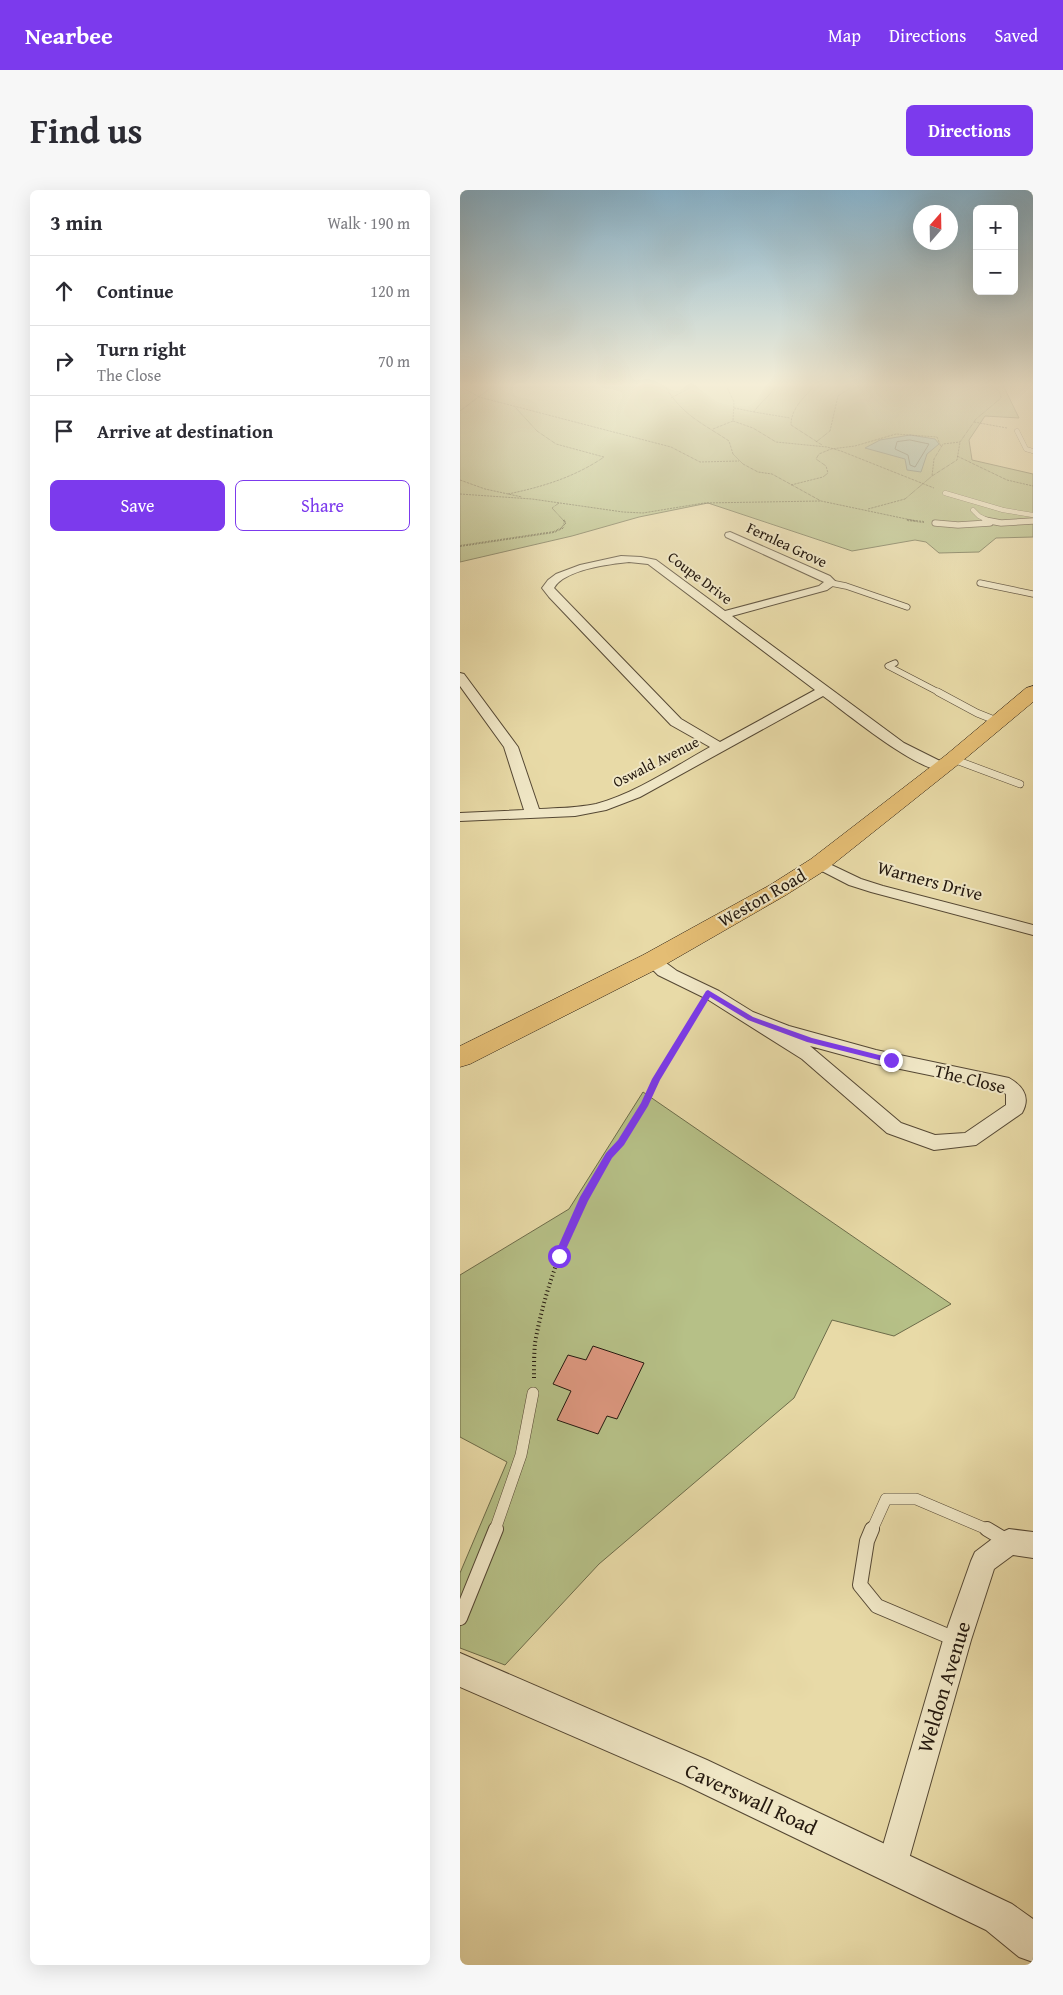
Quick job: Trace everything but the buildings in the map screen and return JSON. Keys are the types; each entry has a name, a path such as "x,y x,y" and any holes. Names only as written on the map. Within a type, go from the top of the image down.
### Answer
{"highway":[{"name":"Weston Road","path":"460,1057 652,961 778,890 819,864 1033,692"}],"street":[{"name":"Fernlea Grove","path":"722,615 823,588 831,583 826,578 730,535"},
{"name":"Coupe Drive","path":"720,747 692,734 676,722 548,588 549,584 556,577 571,571 614,560 640,559 652,562 822,691 899,746 947,763"},
{"path":"460,677 511,747 533,814"},
{"name":"Oswald Avenue","path":"460,817 575,812 618,800 635,794 822,691"},
{"name":"Warners Drive","path":"819,864 855,882 877,889 1033,930"},
{"name":"The Close","path":"652,961 662,972 708,992 809,1054 894,1128 934,1143 969,1140 1015,1108 1016,1095 1013,1089 1002,1083 891,1060 810,1040 751,1018"},
{"name":"Weldon Avenue","path":"892,1866 957,1640 984,1561 1021,1544"},
{"name":"Caverswall Road","path":"460,1670 695,1772 999,1916 1033,1943"}],"lane":[{"path":"946,493 1003,510 1033,515"},
{"path":"973,510 986,521 995,523"},
{"path":"935,523 958,525 1033,520"},
{"name":"Fernlea Grove","path":"831,583 846,586 909,607"},
{"path":"980,583 1033,594"},
{"path":"895,663 888,666 977,713 997,721"},
{"path":"947,763 1020,784"},
{"path":"460,1618 488,1552 520,1455 533,1393"},
{"path":"957,1640 877,1606 860,1585 868,1541 886,1499 916,1499 1021,1544"}],"path":[{"path":"508,494 545,486 590,466"},
{"path":"748,466 758,472 772,474 821,501"},
{"path":"791,485 823,476 828,473 826,466"},
{"path":"877,466 946,493"},
{"path":"932,476 933,466"},
{"path":"866,510 905,499 922,482 948,466"},
{"path":"977,466 1007,480 1033,486"},
{"path":"460,480 485,489 532,500"},
{"path":"460,494 643,513 704,503 821,501 895,518 935,523"},
{"path":"460,546 554,532 562,528 565,523 563,518 552,508 560,503"},
{"path":"533,1393 534,1345 546,1298 566,1239 584,1200 605,1162 621,1142 645,1104 656,1079 708,992"}],"green space":[{"path":"460,466 997,466 1033,474 1033,537 996,538 979,552 939,553 926,542 915,540 852,551 708,503 639,517 572,536 460,562"},
{"path":"643,1092 951,1304 894,1336 832,1320 794,1398 599,1564 505,1665 460,1648 460,1573 507,1462 460,1437 460,1275 569,1209"}],"water":[{"path":"906,466 923,466 921,472 907,470"}],"route":[{"path":"559,1256 584,1200 601,1169 645,1104 656,1079 702,1005 708,992 751,1018 810,1040 891,1060"}]}
